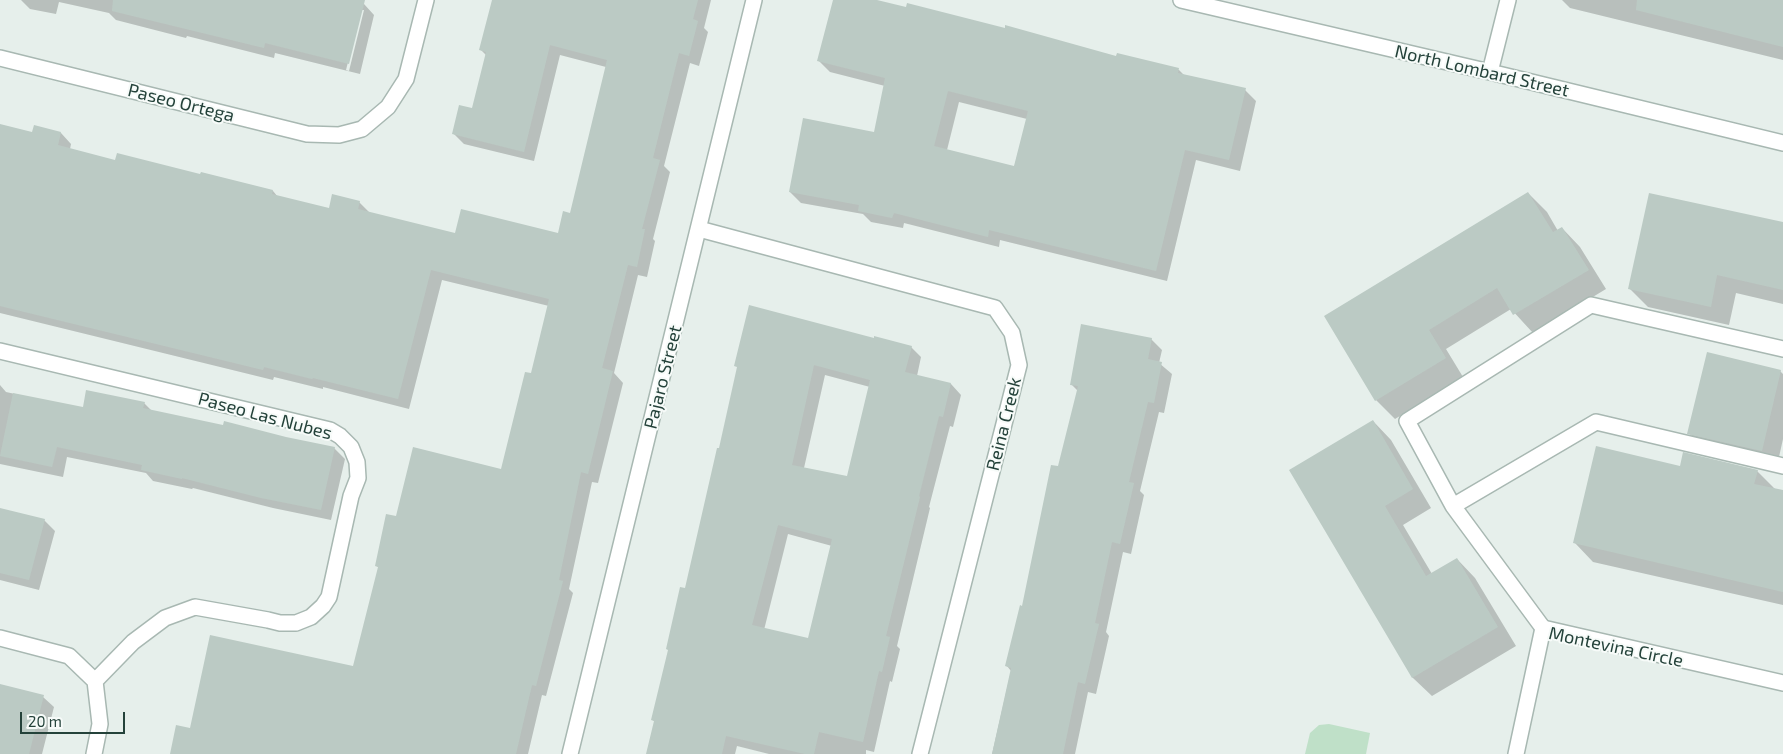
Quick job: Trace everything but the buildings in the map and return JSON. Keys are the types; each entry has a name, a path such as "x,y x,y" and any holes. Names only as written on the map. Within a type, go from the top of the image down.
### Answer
{"street":[{"name":"Paseo Ortega","path":"0,58 307,134 339,135 362,129 388,107 406,79 426,0"},
{"name":"Pajaro Street","path":"570,754 700,228 754,0"},
{"name":"North Lombard Street","path":"1181,0 1783,143"},
{"path":"1490,72 1508,0"},
{"name":"Reina Creek","path":"700,228 995,308 1012,333 1019,366 920,754"},
{"path":"1543,628 1453,506 1407,421 1591,305 1783,349"},
{"name":"Paseo Las Nubes","path":"0,350 330,430 340,436 351,447 357,462 358,478 351,496 328,597 323,606 311,617 296,623 280,624 268,620 195,607 166,618 132,642 95,681"},
{"path":"1453,506 1596,422 1783,466"},
{"name":"Montevina Circle","path":"1516,754 1543,628 1783,684"},
{"path":"0,638 69,656 95,681 100,724 94,754"}],"green space":[{"path":"1329,724 1370,733 1366,754 1305,754 1310,733 1319,725"}]}
